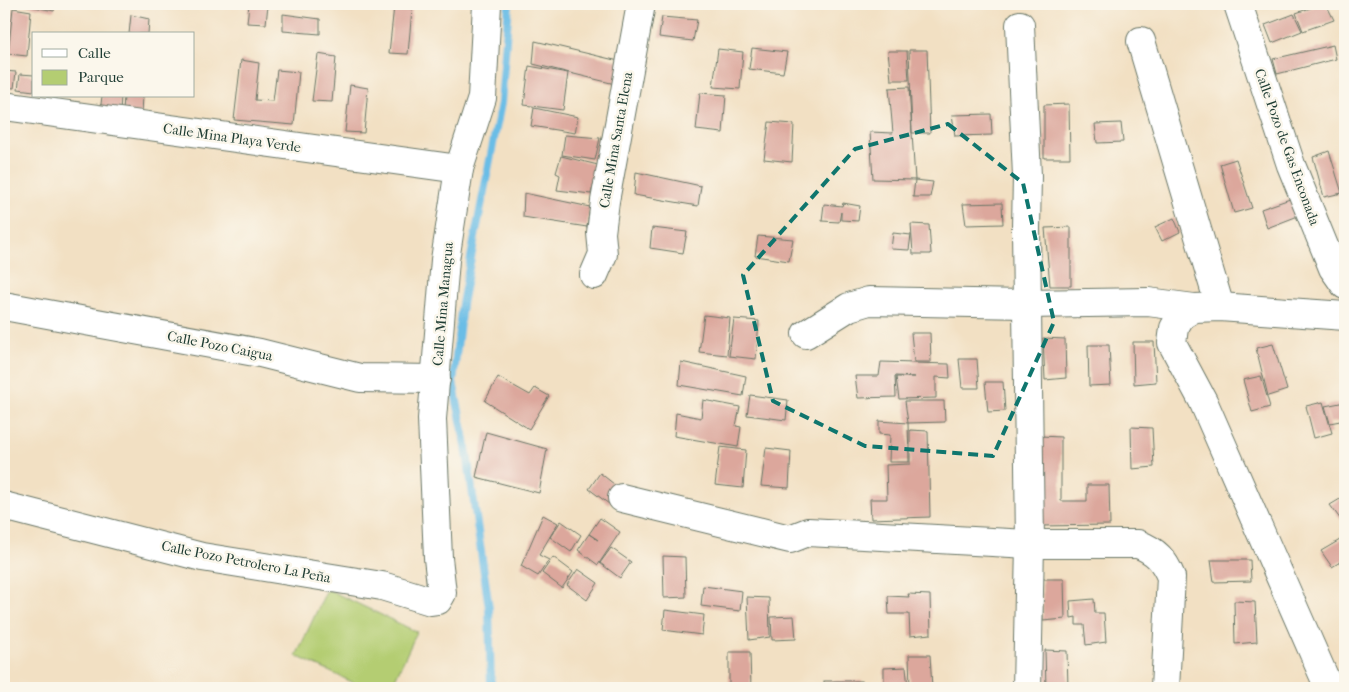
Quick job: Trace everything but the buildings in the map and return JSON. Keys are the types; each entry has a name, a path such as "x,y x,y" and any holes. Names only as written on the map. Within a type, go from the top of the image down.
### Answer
{"street":[{"name":"Calle Mina Managua","path":"431,602 438,600 442,593 438,558 432,419 445,260 459,169 482,98 487,4"},
{"name":"Calle Mina Santa Elena","path":"594,275 603,254 601,233 605,201 641,4"},
{"name":"Calle Pozo de Gas Enconada","path":"1238,4 1291,165 1333,268 1345,285"},
{"path":"1020,25 1027,176 1030,544 1027,688"},
{"path":"1141,41 1207,308"},
{"name":"Calle Mina Playa Verde","path":"4,106 459,169"},
{"path":"806,334 849,307 869,301 1027,304 1148,302 1207,308 1345,316"},
{"name":"Calle Pozo Caigua","path":"4,306 260,353 360,378 436,379"},
{"path":"1207,308 1182,316 1174,328 1172,343 1204,402 1329,688"},
{"path":"622,498 790,539 808,532 1030,544 1138,544 1153,550 1164,561 1171,577 1165,688"},
{"name":"Calle Pozo Petrolero La Peña","path":"4,506 202,557 382,586 431,602"}],"highlighted area":[{"path":"948,124 1023,183 1054,322 993,456 865,446 773,401 743,275 855,149"}],"green space":[{"path":"327,589 417,632 391,688 365,688 296,656"}],"waterway":[{"path":"491,688 489,608 465,440 453,382 462,304 501,103 509,4"}]}
